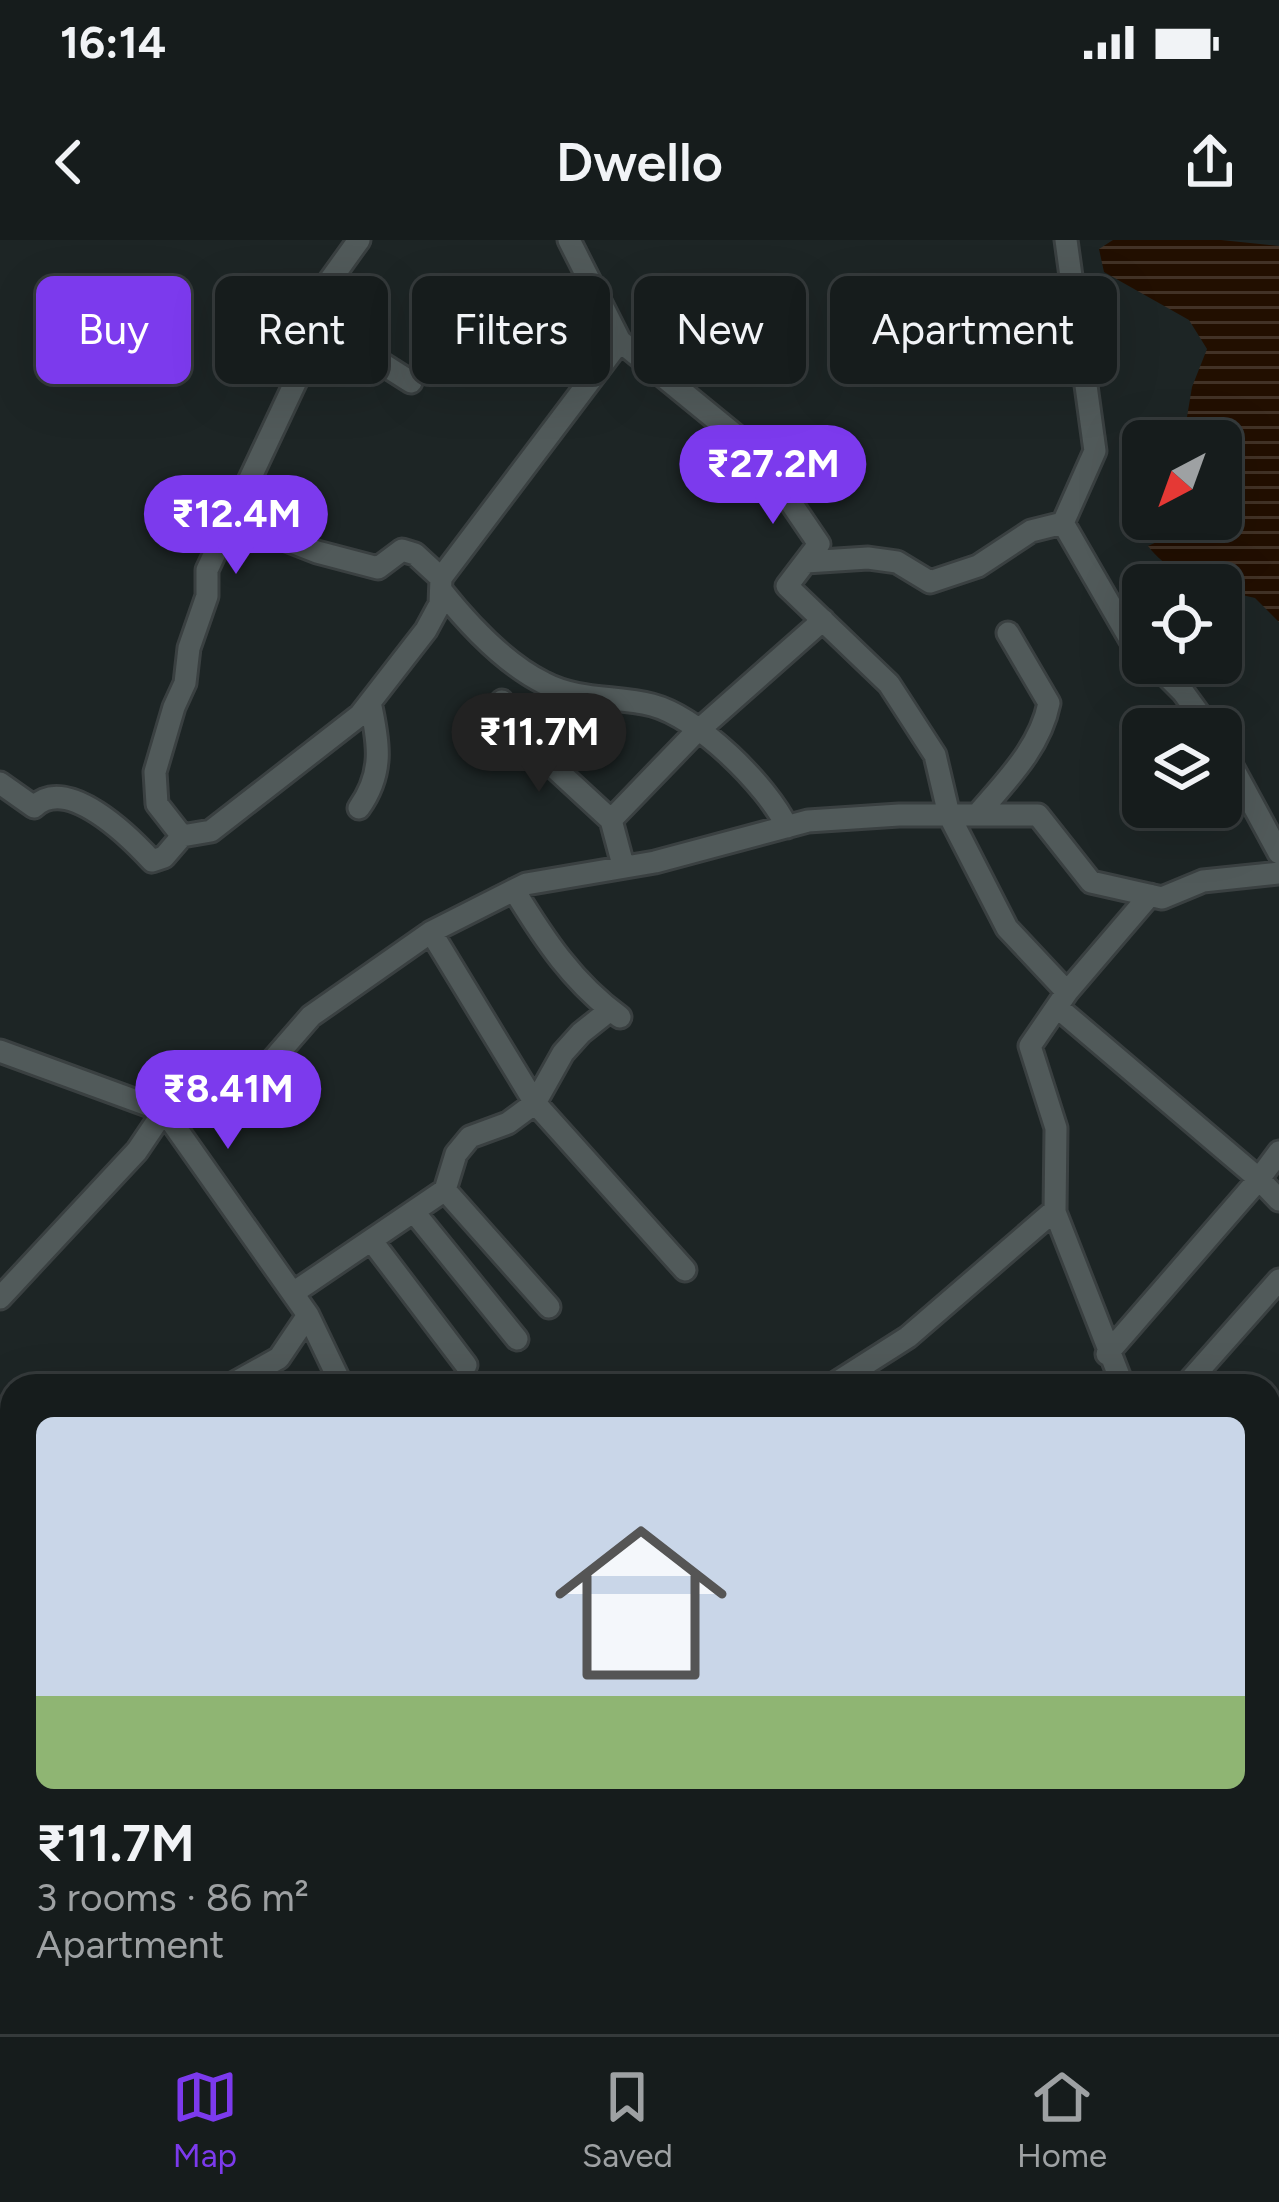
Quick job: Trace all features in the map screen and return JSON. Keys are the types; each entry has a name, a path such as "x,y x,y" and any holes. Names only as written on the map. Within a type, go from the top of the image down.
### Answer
{"street":[{"path":"333,276 359,240"},
{"path":"569,240 620,341 757,453 819,544 788,586 889,684 934,755 949,814 1007,928 1062,1000 1279,1200"},
{"path":"1063,524 1095,452 1066,240"},
{"path":"0,783 34,807 53,797 89,807 152,861 164,857 182,836 211,831 337,736 370,702 426,630 440,604 441,584 620,341"},
{"path":"388,367 411,382"},
{"path":"182,836 157,804 154,772 185,683 189,648 207,596 207,570 295,384"},
{"path":"233,519 317,552 378,568 402,550 415,554 476,629 543,683 590,698 655,706 699,729 777,805 787,827"},
{"path":"806,562 868,558 897,562 930,582 978,566 1030,531 1063,524"},
{"path":"1063,524 1122,626"},
{"path":"611,820 699,729 823,620"},
{"path":"977,814 1030,749 1045,723 1049,703 1008,633"},
{"path":"1175,684 1195,708"},
{"path":"502,701 519,735 611,820 623,865"},
{"path":"358,808 376,779 379,760 370,702"},
{"path":"1242,785 1279,853"},
{"path":"2,1293 136,1151 164,1112 251,1085 311,1016 431,932 526,884 656,862 808,821 949,814 1038,815 1090,882 1162,898 1203,881 1279,873"},
{"path":"293,1293 445,1190 456,1154 470,1137 508,1123 535,1103 563,1053 581,1033 615,1014 591,997 547,945 514,890"},
{"path":"1117,1374 1055,1210 1056,1127 1030,1046 1150,895"},
{"path":"431,932 535,1103 685,1270"},
{"path":"0,1051 164,1112 308,1315 336,1374"},
{"path":"1107,1354 1279,1152"},
{"path":"445,1190 549,1306"},
{"path":"849,1374 908,1336 1055,1210"},
{"path":"414,1212 517,1340"},
{"path":"371,1240 466,1365"},
{"path":"1196,1374 1279,1280"},
{"path":"250,1374 279,1358 308,1315"}],"shaded area":[{"path":"1113,240 1221,240 1279,246 1279,622 1255,598 1242,595 1242,564 1166,564 1148,546 1161,540 1242,540 1242,420 1186,420 1192,387 1207,349 1189,320 1104,272 1099,249"}]}
